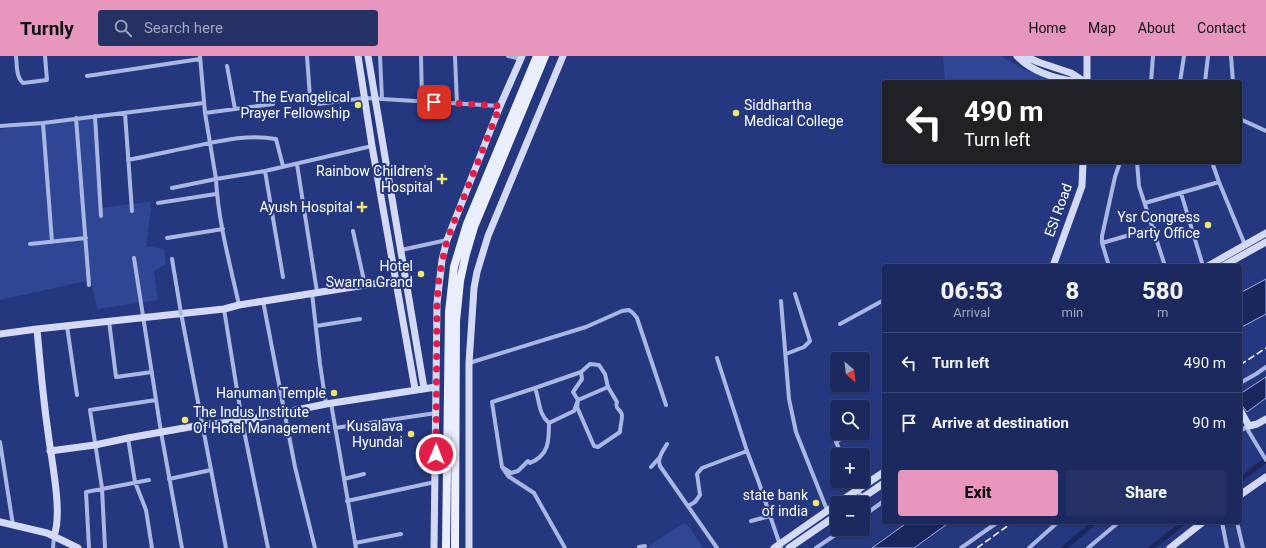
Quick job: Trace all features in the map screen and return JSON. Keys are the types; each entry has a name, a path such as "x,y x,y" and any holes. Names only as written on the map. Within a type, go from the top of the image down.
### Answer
{"main road":[{"path":"446,548 449,312 454,268 467,224 537,56"},
{"path":"455,548 456,321 460,281 474,227 545,56"}],"street":[{"path":"16,56 18,74 20,81 23,83 47,80 45,56"},
{"path":"307,56 310,97 313,102 318,104 365,98 500,106"},
{"path":"358,56 372,146 415,389"},
{"path":"368,56 378,99 400,247 424,388"},
{"path":"378,99 380,56"},
{"path":"421,56 422,101"},
{"path":"455,56 458,104"},
{"path":"434,548 437,303 439,277 447,240 500,106 522,58 508,56"},
{"path":"469,548 469,363 474,288 482,255 496,215 563,56"},
{"path":"1017,56 1024,63 1036,70 1065,80"},
{"path":"1024,56 1072,73 1083,80"},
{"path":"1086,80 1087,56"},
{"path":"1151,80 1153,56"},
{"path":"1180,80 1184,56"},
{"path":"1205,80 1208,56"},
{"path":"1231,56 1233,80"},
{"path":"87,76 200,58 204,113 216,179 216,194 239,303"},
{"path":"227,66 234,109"},
{"path":"0,126 204,103"},
{"path":"204,113 273,104"},
{"path":"125,113 132,211"},
{"path":"95,116 101,216"},
{"path":"76,118 90,285"},
{"path":"1242,120 1266,130"},
{"path":"43,122 52,242"},
{"path":"128,160 242,137 260,137 276,140 283,166"},
{"path":"172,188 265,171 372,146"},
{"path":"297,164 315,293 316,326 356,548"},
{"name":"ESI Road","path":"1053,264 1082,186 1083,164"},
{"path":"1108,264 1102,243 1102,236 1119,164"},
{"path":"1137,164 1139,186 1154,228 1164,264"},
{"path":"1213,164 1245,245"},
{"path":"265,171 283,277"},
{"path":"1145,203 1219,182"},
{"path":"1180,193 1202,264"},
{"path":"158,203 216,194"},
{"path":"1102,243 1154,228"},
{"path":"168,238 223,229"},
{"path":"353,231 365,285"},
{"path":"1212,264 1266,233"},
{"path":"30,244 86,238"},
{"path":"390,245 400,247 447,240"},
{"path":"1227,264 1266,242"},
{"path":"134,258 161,432 182,548"},
{"path":"172,259 226,548"},
{"path":"0,334 144,317 181,311 224,309 239,303 263,301 396,280"},
{"path":"786,354 804,347 810,341 795,294"},
{"path":"263,301 295,466 315,548"},
{"path":"781,301 789,399 796,432 827,510"},
{"path":"840,324 882,301"},
{"path":"224,309 242,421 268,548"},
{"path":"469,363 586,327 609,316 629,310 634,313 637,318 666,405"},
{"path":"316,326 360,319"},
{"path":"109,321 116,377 152,372"},
{"path":"67,325 77,395"},
{"path":"37,329 42,386 58,517 53,548"},
{"path":"717,358 770,516 778,547 830,508"},
{"path":"565,548 534,493 508,476 502,467 492,402 581,372 590,364 599,365 605,374 608,387 617,402 617,410 621,412 622,416 620,432 598,447 594,446 580,414 578,400 573,392 582,378 581,372"},
{"path":"1242,382 1266,367"},
{"path":"50,452 161,432 242,421 415,389 436,387"},
{"path":"549,423 574,411 578,400 608,387"},
{"path":"502,467 511,473 518,472 528,461 530,464 542,456 548,443 549,423 544,418 539,407 535,388"},
{"path":"106,548 102,488 90,410 156,400"},
{"path":"335,428 436,413"},
{"path":"1242,414 1258,448 1266,460"},
{"path":"1242,430 1266,419"},
{"path":"128,438 135,482 146,510 152,548"},
{"path":"839,440 836,442 839,448"},
{"path":"0,442 13,525"},
{"path":"651,467 659,458 667,444"},
{"path":"688,506 695,502 700,494 697,474 702,468 747,451"},
{"path":"659,458 660,466 717,548"},
{"path":"169,479 211,470"},
{"path":"848,496 882,473"},
{"path":"344,479 364,474"},
{"path":"1242,494 1266,477"},
{"path":"89,548 86,492 149,480"},
{"path":"347,501 435,482"},
{"path":"865,496 882,484"},
{"path":"857,490 861,496"},
{"path":"870,511 882,502"},
{"path":"751,521 770,516"},
{"path":"789,548 830,520"},
{"path":"0,522 47,533 77,548"},
{"path":"961,548 995,524"},
{"path":"1029,548 1056,524"},
{"path":"1088,548 1117,524"},
{"path":"1170,548 1200,524"},
{"path":"1222,524 1227,548"},
{"path":"1237,524 1243,548"},
{"path":"355,542 401,534"},
{"path":"816,548 834,536"},
{"path":"639,547 645,546"}],"shaded area":[{"path":"943,56 1001,56 1023,69 1053,80 945,80"},
{"path":"97,117 102,208 150,202 151,209 146,246 164,249 166,264 154,271 158,300 97,309 91,280 0,300 0,129"},
{"path":"1266,279 1266,314 1242,327 1242,292"},
{"path":"1266,377 1266,398 1247,412 1242,406 1242,393"},
{"path":"684,523 688,525 703,548 649,548 649,546"},
{"path":"905,524 947,524 914,548 872,548"}],"waterway":[{"path":"1242,478 1266,460"},
{"path":"1064,548 1093,524"},
{"path":"1151,548 1182,524"}],"railway":[{"path":"1242,364 1266,348"},
{"path":"977,548 1010,524"}],"place":[{"name":"The Evangelical Prayer Fellowship","path":"358,105"},
{"name":"Siddhartha Medical College","path":"736,113"},
{"name":"Rainbow Children's Hospital","path":"442,179"},
{"name":"Ayush Hospital","path":"362,207"},
{"name":"Ysr Congress Party Office","path":"1208,225"},
{"name":"Hotel Swarna Grand","path":"421,274"},
{"name":"Hanuman Temple","path":"334,393"},
{"name":"The Indus Institute Of Hotel Management","path":"185,420"},
{"name":"Kusalava Hyundai","path":"411,434"},
{"name":"state bank of india","path":"816,503"}],"route":[{"path":"434,102 500,106 447,240 442,260 437,303 436,454"}]}
